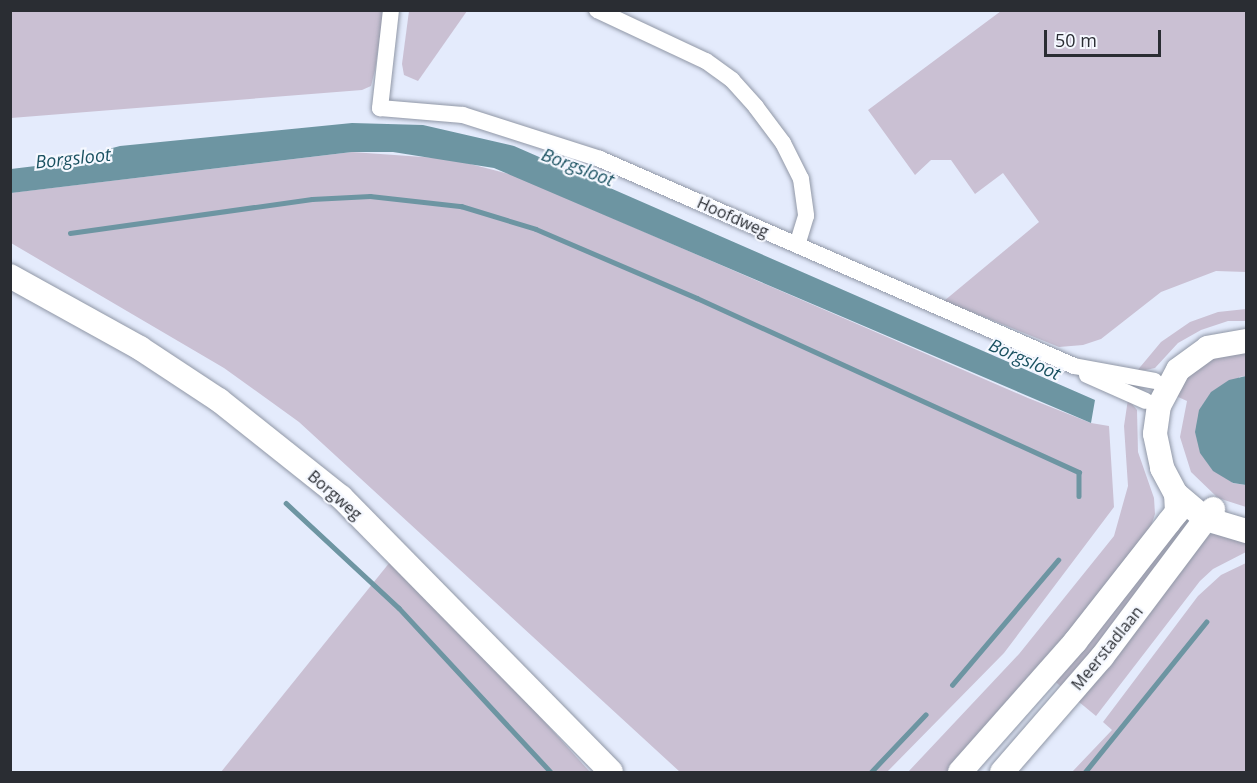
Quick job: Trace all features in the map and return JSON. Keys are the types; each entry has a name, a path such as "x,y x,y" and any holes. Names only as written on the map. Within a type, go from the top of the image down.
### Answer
{"main road":[{"name":"Borgweg","path":"10,276 140,348 219,400 341,497 611,772"},
{"path":"1246,329 1217,332 1198,339 1166,364 1153,396 1145,454 1168,492 1246,531"},
{"path":"1153,396 1192,357 1227,342 1246,341"},
{"path":"1153,396 1169,413 1168,439 1176,469 1209,514 1246,519"},
{"name":"Meerstadlaan","path":"960,772 1075,642 1158,535 1168,492"},
{"name":"Meerstadlaan","path":"1002,772 1102,657 1209,514"}],"street":[{"name":"Hoofdweg","path":"391,10 380,108 463,115 510,127 600,159 1074,366 1153,396"},
{"path":"597,10 706,61 732,80 756,106 783,143 801,179 806,216 797,245"}],"shaded area":[{"path":"10,11 384,11 371,86 362,90 11,118"},
{"path":"409,11 467,11 418,81 404,75 402,64"},
{"path":"1001,11 1246,11 1246,272 1216,271 1161,292 1101,339 1083,345 1059,347 944,301 1039,222 1003,173 975,194 951,160 931,160 915,175 868,110"},
{"path":"352,152 451,159 513,175 1028,398 1091,423 1109,426 1114,507 1004,653 887,772 680,772 299,422 224,368 11,243 10,193"},
{"path":"1246,309 1246,321 1228,321 1201,330 1178,343 1155,368 1136,372 1161,342 1190,322 1218,312"},
{"path":"1246,352 1246,376 1239,377 1232,483 1246,485 1246,507 1218,498 1191,472 1180,437 1187,401 1176,396 1190,374 1211,359"},
{"path":"1128,399 1137,410 1138,452 1154,498 1155,514 1150,529 1050,664 949,772 908,772 1019,654 1114,536 1128,486 1124,426"},
{"path":"1184,511 1193,518 1066,691 1050,677"},
{"path":"1215,533 1246,537 1246,552 1213,569 1200,581 1096,716 1073,697 1205,536"},
{"path":"390,562 523,698 590,772 221,772"},
{"path":"1246,563 1246,772 1072,772 1112,730 1103,722 1198,596 1221,575"}],"water":[{"path":"352,123 423,125 514,146 1095,400 1091,423 494,168 393,152 352,152 11,193 11,169 52,164 120,146"},
{"path":"1246,376 1246,485 1233,483 1213,471 1200,453 1195,432 1199,410 1211,392 1229,380"}],"waterway":[{"path":"70,233 312,199 370,196 461,206 536,229 697,298 1079,472 1079,496"},
{"path":"286,503 399,608 551,772"},
{"path":"952,685 1058,560"},
{"path":"1085,772 1206,622"},
{"path":"871,772 925,715"}],"water label":[{"name":"Borgsloot","path":"73,158"},
{"name":"Borgsloot","path":"578,167"},
{"name":"Borgsloot","path":"1025,359"}]}
